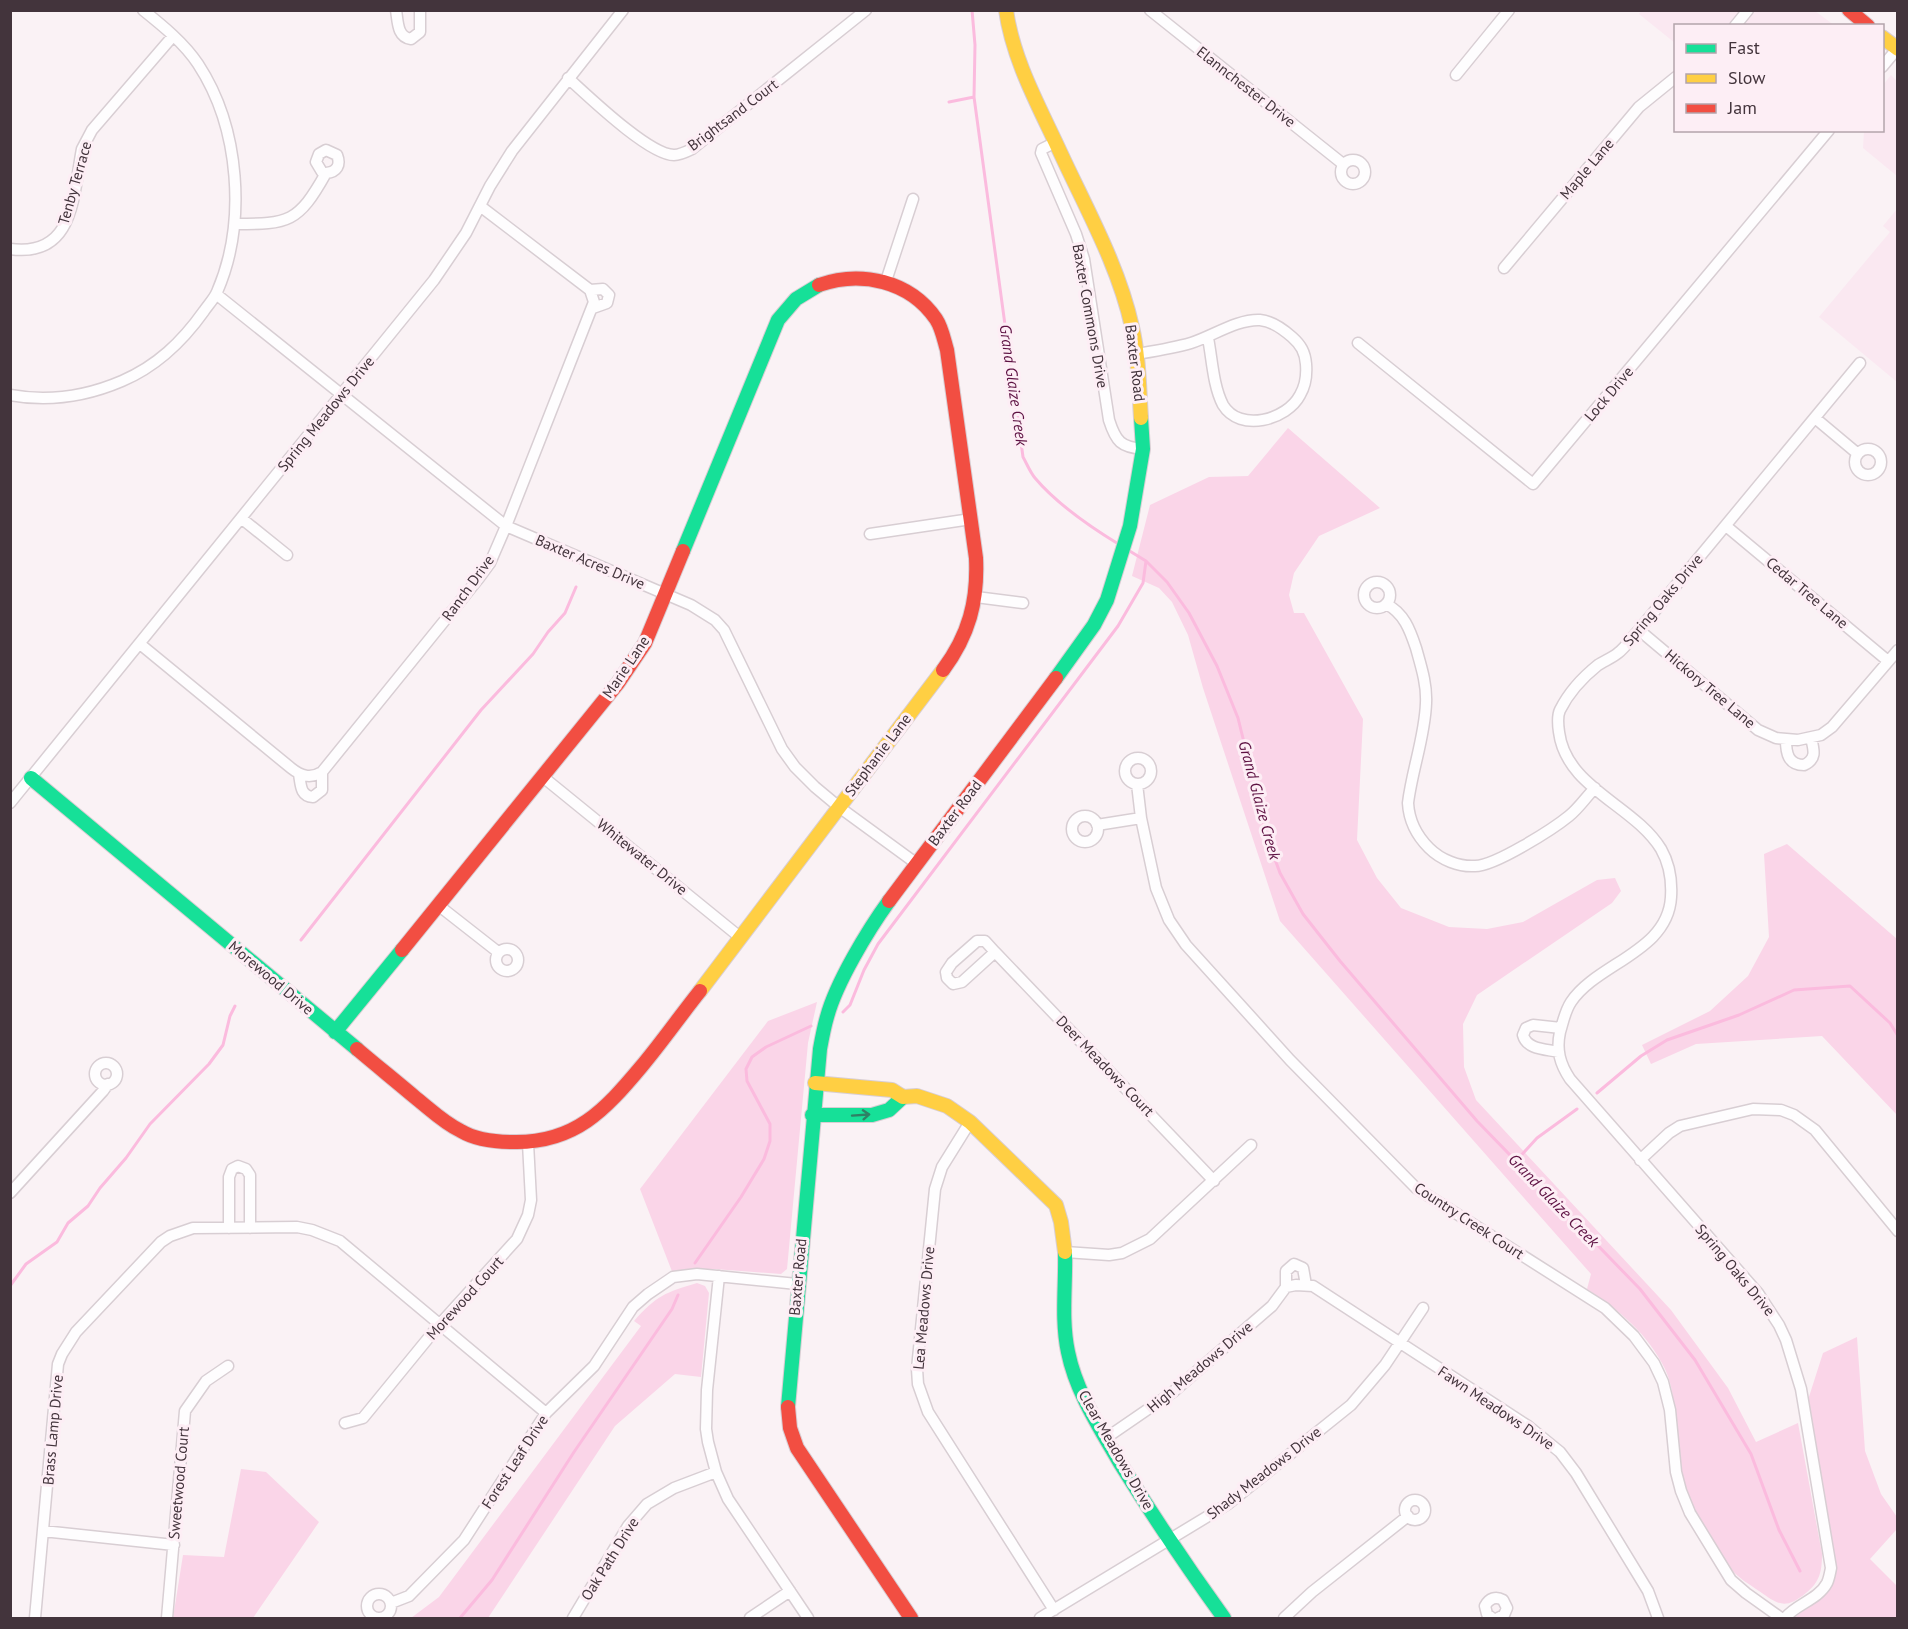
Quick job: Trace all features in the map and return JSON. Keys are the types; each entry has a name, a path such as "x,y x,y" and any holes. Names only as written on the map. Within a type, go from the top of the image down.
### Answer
{"main road":[{"name":"Baxter Road","path":"911,1618 797,1448 790,1428 788,1403 797,1284 819,1049 827,1015 838,988 874,922 1094,625 1107,600 1130,526 1143,449 1137,354 1120,286 1024,74 1009,32 1006,10"},
{"path":"1849,10 1866,24"},
{"path":"1884,39 1897,49"},
{"name":"Marie Lane","path":"335,1032 618,683 645,643 778,320 802,294 829,282 857,276 886,281"},
{"name":"Stephanie Lane","path":"528,1143 560,1136 603,1111 648,1059 946,666 967,628 976,597 976,558 947,351 936,318 908,292 886,281"},
{"name":"Morewood Drive","path":"31,778 440,1118 457,1130 472,1136 528,1143"},
{"name":"Clear Meadows Drive","path":"815,1083 892,1090 903,1097 916,1096 947,1106 970,1122 1056,1205 1061,1217 1065,1252 1062,1314 1064,1334 1074,1376 1106,1438 1168,1540 1224,1618"},
{"path":"812,1115 879,1113 890,1110 903,1097"}],"street":[{"path":"10,395 63,398 108,387 153,365 175,346 216,294 225,268 237,210 232,157 220,109 211,86 197,63 173,36 143,10"},
{"path":"396,10 401,33 411,39 420,32 420,10"},
{"name":"Spring Meadows Drive","path":"10,803 434,280 466,233 489,186 512,151 623,10"},
{"name":"Brightsand Court","path":"568,78 650,146 667,154 683,153 692,149 866,10"},
{"name":"Elannchester Drive","path":"1150,10 1343,164"},
{"path":"1456,75 1509,10"},
{"path":"1738,24 1748,10"},
{"name":"Tenby Terrace","path":"10,249 29,251 39,249 58,237 66,224 71,208 82,149 86,140 92,130 173,36"},
{"path":"1884,65 1897,49"},
{"name":"Maple Lane","path":"1504,268 1639,107 1674,79"},
{"name":"Lock Drive","path":"1358,343 1533,484 1827,132"},
{"name":"Baxter Commons Drive","path":"1056,142 1042,149 1041,153 1076,234 1084,259 1109,420 1118,440 1123,445 1143,449"},
{"path":"235,224 272,224 291,218 315,193 326,173"},
{"path":"886,281 913,199"},
{"path":"480,206 590,290 593,296 593,308"},
{"name":"Ranch Drive","path":"299,774 302,791 307,796 313,797 322,790 322,772 490,563 593,308 607,303 609,295 603,289 590,290"},
{"name":"Baxter Acres Drive","path":"216,294 506,526 666,594 715,620 731,641 782,749 802,775 839,807 917,864"},
{"path":"1137,354 1208,338 1249,320 1275,324 1299,342 1305,354 1307,378 1296,401 1282,413 1254,422 1236,417 1224,406 1218,390 1208,338"},
{"name":"Spring Oaks Drive","path":"1783,1618 1821,1590 1827,1583 1831,1568 1801,1389 1792,1354 1779,1325 1758,1293 1563,1069 1559,1052 1561,1028 1572,1000 1600,974 1642,946 1659,928 1669,909 1671,887 1666,859 1660,848 1641,825 1595,788 1569,762 1558,726 1559,712 1574,687 1618,652 1639,630 1860,363"},
{"path":"1815,417 1858,454"},
{"path":"241,518 287,555"},
{"path":"870,534 971,519"},
{"name":"Cedar Tree Lane","path":"1726,526 1888,661"},
{"path":"976,597 1023,603"},
{"path":"1386,604 1402,616 1412,634 1423,671 1426,701 1424,724 1408,803 1413,828 1430,850 1442,859 1454,863 1477,866 1493,861 1530,842 1570,816 1595,788"},
{"name":"Hickory Tree Lane","path":"1639,630 1758,730 1786,740 1811,738 1821,735 1832,727 1888,661"},
{"path":"140,644 299,774 312,776 322,772"},
{"path":"1888,661 1898,650"},
{"path":"1786,740 1786,752 1790,761 1804,765 1814,755 1811,738"},
{"name":"Whitewater Drive","path":"543,777 741,938"},
{"name":"Country Creek Court","path":"1137,784 1156,888 1169,920 1197,959 1290,1060 1416,1188 1605,1308 1645,1348 1663,1382 1669,1403 1676,1473 1690,1513 1731,1580 1783,1618"},
{"path":"1097,825 1142,818"},
{"path":"438,905 498,952"},
{"path":"976,941 985,941 995,951 962,982 953,984 945,975 947,969 976,941"},
{"name":"Deer Meadows Court","path":"995,951 1214,1181"},
{"path":"1559,1052 1531,1046 1525,1042 1523,1035 1526,1028 1533,1025 1561,1028"},
{"path":"10,1193 108,1084"},
{"path":"1640,1160 1680,1126 1753,1109 1781,1110 1794,1115 1815,1130 1898,1231"},
{"name":"Lea Meadows Drive","path":"970,1122 942,1167 935,1189 917,1369 918,1384 928,1412 1054,1610"},
{"name":"Morewood Court","path":"345,1423 363,1418 439,1325 517,1239 531,1200 528,1143"},
{"path":"1065,1252 1109,1255 1134,1248 1150,1239 1251,1145"},
{"path":"229,1228 229,1177 232,1169 238,1166 246,1169 249,1175 250,1228"},
{"name":"Brass Lamp Drive","path":"35,1618 58,1364 76,1332 161,1242 170,1236 193,1228 297,1227 340,1241 546,1413"},
{"name":"Forest Leaf Drive","path":"391,1603 408,1596 464,1540 546,1413 594,1366 633,1307 673,1277 697,1274 797,1284"},
{"path":"719,1276 707,1390 706,1429 716,1472 728,1499 808,1618"},
{"name":"High Meadows Drive","path":"1106,1438 1173,1392 1296,1285"},
{"name":"Fawn Meadows Drive","path":"1296,1285 1322,1291 1528,1426 1560,1452 1576,1473 1648,1591 1658,1618"},
{"name":"Shady Meadows Drive","path":"1040,1618 1210,1515 1242,1493 1351,1405 1385,1365 1423,1308"},
{"name":"Sweetwood Court","path":"167,1618 185,1411 206,1381 228,1366"},
{"name":"Oak Path Drive","path":"573,1618 628,1526 647,1504 674,1488 716,1472"},
{"path":"1284,1618 1312,1592 1408,1516"},
{"path":"43,1531 174,1545"},
{"path":"750,1618 790,1591"},
{"path":"1487,1617 1485,1609 1487,1602 1492,1598 1500,1598 1507,1608 1504,1615 1498,1618"}],"shaded area":[{"path":"1642,10 1741,11 1731,24 1674,24 1674,42 1639,14"},
{"path":"1753,10 1815,11 1833,24 1742,24"},
{"path":"1891,75 1897,81 1897,176 1863,148 1864,132 1884,132 1884,84"},
{"path":"1897,209 1897,382 1819,317 1890,232 1883,226"},
{"path":"1288,428 1380,508 1319,536 1294,573 1289,595 1294,613 1304,613 1363,719 1357,840 1377,878 1401,908 1449,927 1487,929 1523,922 1597,880 1615,878 1621,891 1612,903 1477,995 1463,1024 1464,1067 1476,1100 1671,1310 1728,1388 1756,1442 1798,1423 1822,1560 1821,1571 1814,1585 1793,1602 1782,1604 1777,1602 1736,1575 1694,1508 1680,1472 1674,1407 1669,1381 1665,1369 1650,1345 1621,1314 1587,1289 1591,1274 1280,921 1203,688 1188,635 1172,602 1159,588 1132,576 1150,505 1209,477 1248,476"},
{"path":"1787,844 1897,939 1897,1115 1822,1036 1696,1044 1651,1064 1642,1045 1710,1011 1748,976 1769,937 1764,854"},
{"path":"817,1002 808,1043 787,1269 781,1274 714,1269 673,1274 640,1189 768,1021"},
{"path":"697,1283 705,1286 709,1293 701,1377 675,1374 615,1426 488,1618 411,1618 439,1597 641,1326 634,1321 662,1296"},
{"path":"1857,1337 1865,1451 1881,1494 1897,1517 1897,1529 1870,1559 1897,1586 1897,1618 1794,1618 1829,1591 1836,1569 1807,1403 1823,1353"},
{"path":"241,1469 266,1472 319,1522 253,1618 173,1618 183,1555 224,1557"}],"waterway":[{"name":"Grand Glaize Creek","path":"972,10 975,45 974,97 1023,457 1033,476 1053,497 1086,523 1120,545"},
{"path":"949,102 974,97"},
{"name":"Grand Glaize Creek","path":"1128,550 1146,561 1167,582 1189,613 1217,666 1238,718 1268,840 1280,873 1303,914 1340,961 1477,1121 1640,1289 1695,1360 1751,1454 1779,1530 1800,1571"},
{"path":"843,1012 850,1005 864,970 878,944 1118,626 1143,583 1146,561"},
{"path":"301,940 481,710 533,654 565,613 576,587"},
{"path":"1597,1093 1641,1056 1667,1040 1739,1015 1794,990 1850,986 1890,1023 1898,1036"},
{"path":"10,1286 26,1264 57,1242 68,1223 88,1206 150,1124 209,1064 223,1045 230,1016 235,1006"},
{"path":"695,1263 741,1197 764,1159 770,1141 770,1124 747,1081 746,1069 752,1057 766,1047 811,1026"},
{"path":"1516,1161 1537,1138 1577,1109"},
{"path":"460,1618 492,1580 574,1452 672,1309 678,1295"}],"traffic: fast":[{"path":"683,551 778,320 796,299 819,285"},
{"path":"1056,678 1094,625 1107,600 1130,526 1143,449 1141,418"},
{"path":"31,778 357,1049"},
{"path":"788,1407 822,1037 831,1003 845,973 889,901"},
{"path":"335,1032 402,950"},
{"path":"812,1115 872,1115 889,1110 903,1097"},
{"path":"1065,1252 1066,1340 1072,1367 1083,1395 1132,1483 1224,1618"}],"traffic: slow":[{"path":"1006,10 1015,48 1028,84 1101,239 1119,283 1134,338 1141,418"},
{"path":"1884,38 1898,49"},
{"path":"700,991 943,670"},
{"path":"815,1083 892,1090 903,1097 917,1096 947,1106 970,1122 1056,1205 1065,1252"}],"traffic: jam":[{"path":"1849,10 1866,24"},
{"path":"819,285 851,279 884,282 913,296 925,306 936,319 943,334 976,558 975,589 970,617 959,644 943,670"},
{"path":"402,950 618,683 645,643 683,551"},
{"path":"889,901 1056,678"},
{"path":"357,1049 438,1116 467,1134 493,1141 535,1141 555,1137 571,1130 601,1110 641,1067 700,991"},
{"path":"788,1407 790,1428 797,1448 911,1618"}]}
